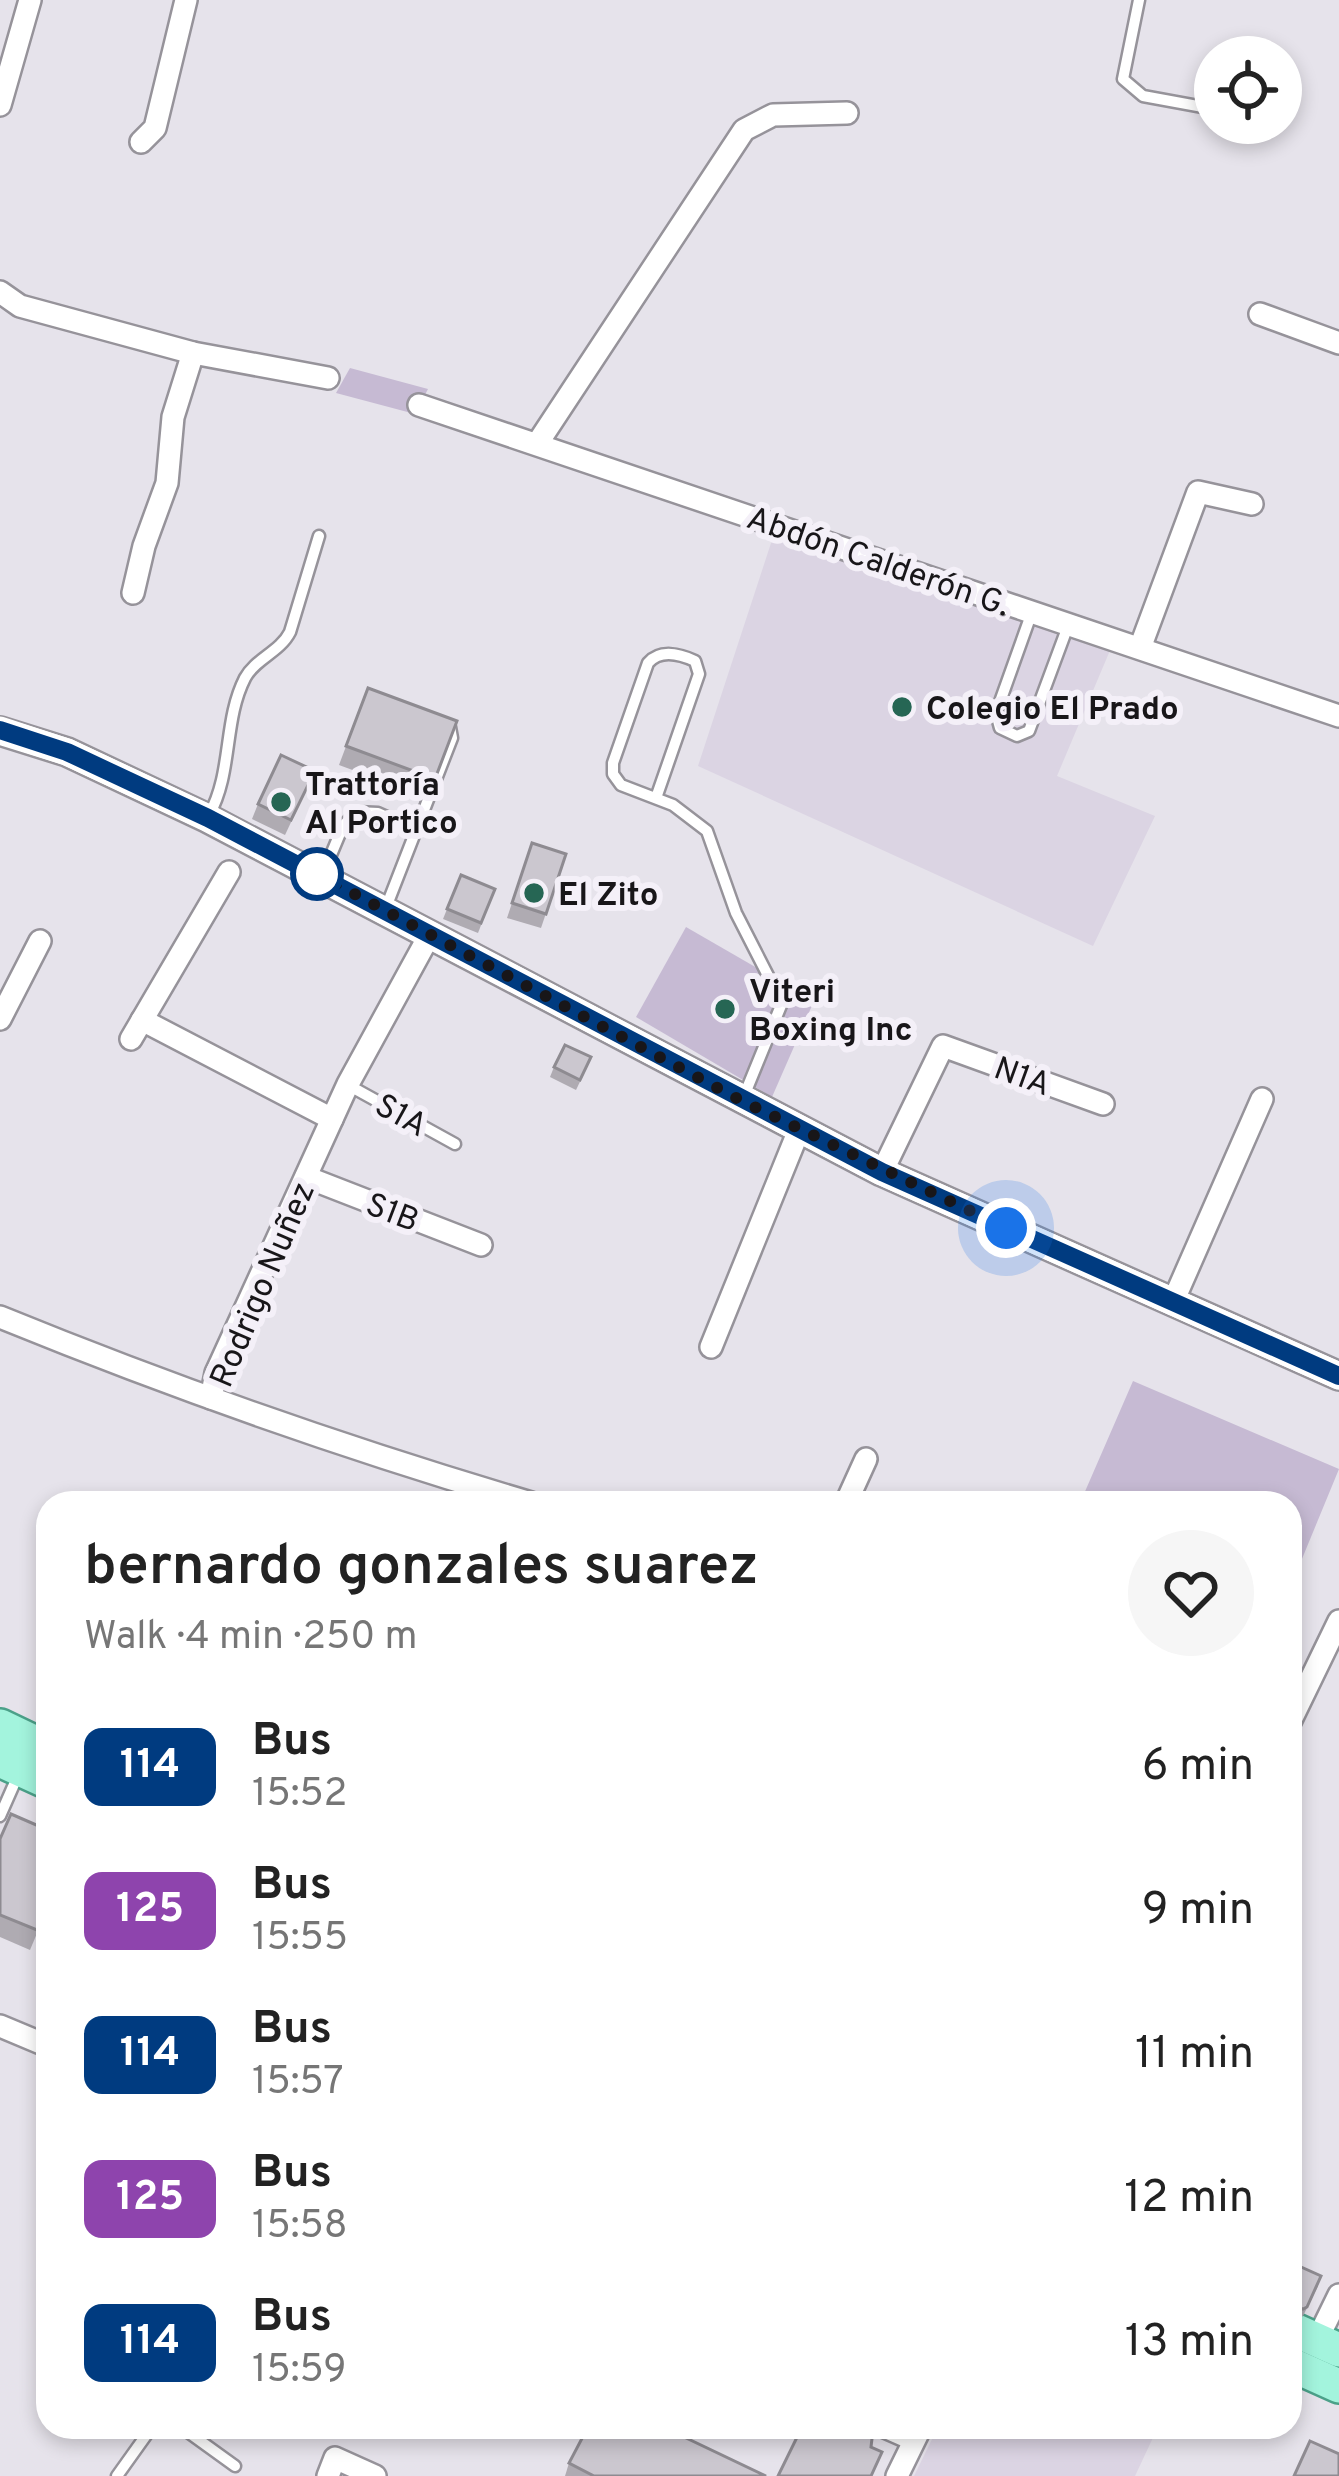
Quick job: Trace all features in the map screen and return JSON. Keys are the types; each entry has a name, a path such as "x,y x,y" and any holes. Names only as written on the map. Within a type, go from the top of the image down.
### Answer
{"main road":[{"path":"0,1726 36,1743"},
{"path":"1302,2369 1339,2386"}],"street":[{"path":"0,105 30,0"},
{"path":"140,142 155,128 186,0"},
{"path":"537,444 744,130 773,116 847,113"},
{"path":"0,292 20,306 193,353 328,378"},
{"path":"1260,314 1339,343"},
{"path":"133,593 167,483 173,417 193,353"},
{"name":"Abdón Calderón G.","path":"419,406 1339,716"},
{"path":"1140,648 1198,492 1252,504"},
{"path":"0,730 67,752 208,818 882,1172 1339,1376"},
{"path":"229,872 136,1029 332,1119"},
{"name":"Rodrigo Nuñez","path":"429,936 348,1084 217,1373 211,1398 491,1491"},
{"path":"0,1019 40,940"},
{"name":"N1A","path":"882,1172 943,1046 1103,1105"},
{"path":"1172,1304 1262,1099"},
{"path":"711,1347 799,1130"},
{"name":"S1B","path":"306,1177 481,1245"},
{"path":"0,1317 211,1398"},
{"path":"851,1491 866,1459"},
{"path":"1302,1698 1339,1622"},
{"path":"0,2026 36,2041"},
{"path":"1315,2340 1339,2295"},
{"path":"897,2476 916,2439"},
{"path":"328,2476 335,2458 375,2476"}],"lane":[{"path":"1139,0 1124,79 1143,96 1194,105"},
{"path":"208,818 226,777 246,675 284,645 319,536"},
{"path":"1032,612 997,713 1000,728 1017,736 1029,731 1038,713 1069,624"},
{"path":"656,797 699,674 695,662 666,653 653,656 648,663 613,774 620,785 656,797 707,831 736,913 780,994 782,1003 742,1101"},
{"path":"384,911 452,738 449,727 427,717"},
{"path":"322,877 344,826 356,812 378,813 416,830"},
{"name":"S1A","path":"348,1084 455,1144"},
{"path":"0,1816 23,1770"},
{"path":"117,2476 143,2439"},
{"path":"198,2439 235,2466"}],"shaded area":[{"path":"350,368 428,389 415,414 336,393"},
{"name":"Colegio El Prado","path":"773,537 1111,648 1057,776 1155,816 1093,946 698,766"},
{"name":"Viteri Boxing Inc","path":"686,927 814,1001 772,1097 636,1017"},
{"path":"1133,1381 1339,1469 1302,1559 1302,1491 1085,1491"},
{"path":"932,2439 1152,2439 1135,2476 914,2476"}],"building":[{"path":"368,688 457,721 435,779 346,746"},
{"name":"Trattoría Al Portico","path":"281,755 315,771 291,820 258,804"},
{"name":"El Zito","path":"532,843 566,854 546,914 512,903"},
{"path":"461,875 495,889 481,923 447,909"},
{"path":"565,1045 591,1057 580,1080 554,1067"},
{"path":"11,1814 36,1825 36,1930 0,1915 0,1839"},
{"path":"1302,2267 1321,2276 1302,2309"},
{"path":"582,2439 688,2439 766,2476 594,2476 569,2463"},
{"path":"796,2439 872,2439 871,2447 882,2452 871,2476 778,2476"},
{"path":"1310,2441 1339,2454 1339,2476 1294,2476"}],"bus line":[{"name":"114","path":"0,730 67,752 208,818 882,1172 1339,1376"}],"place":[{"name":"Colegio El Prado","path":"902,707"},
{"name":"Trattoría Al Portico","path":"281,802"},
{"name":"El Zito","path":"534,893"},
{"name":"Viteri Boxing Inc","path":"725,1009"}],"route":[{"path":"317,874 742,1101 1006,1228"}]}
